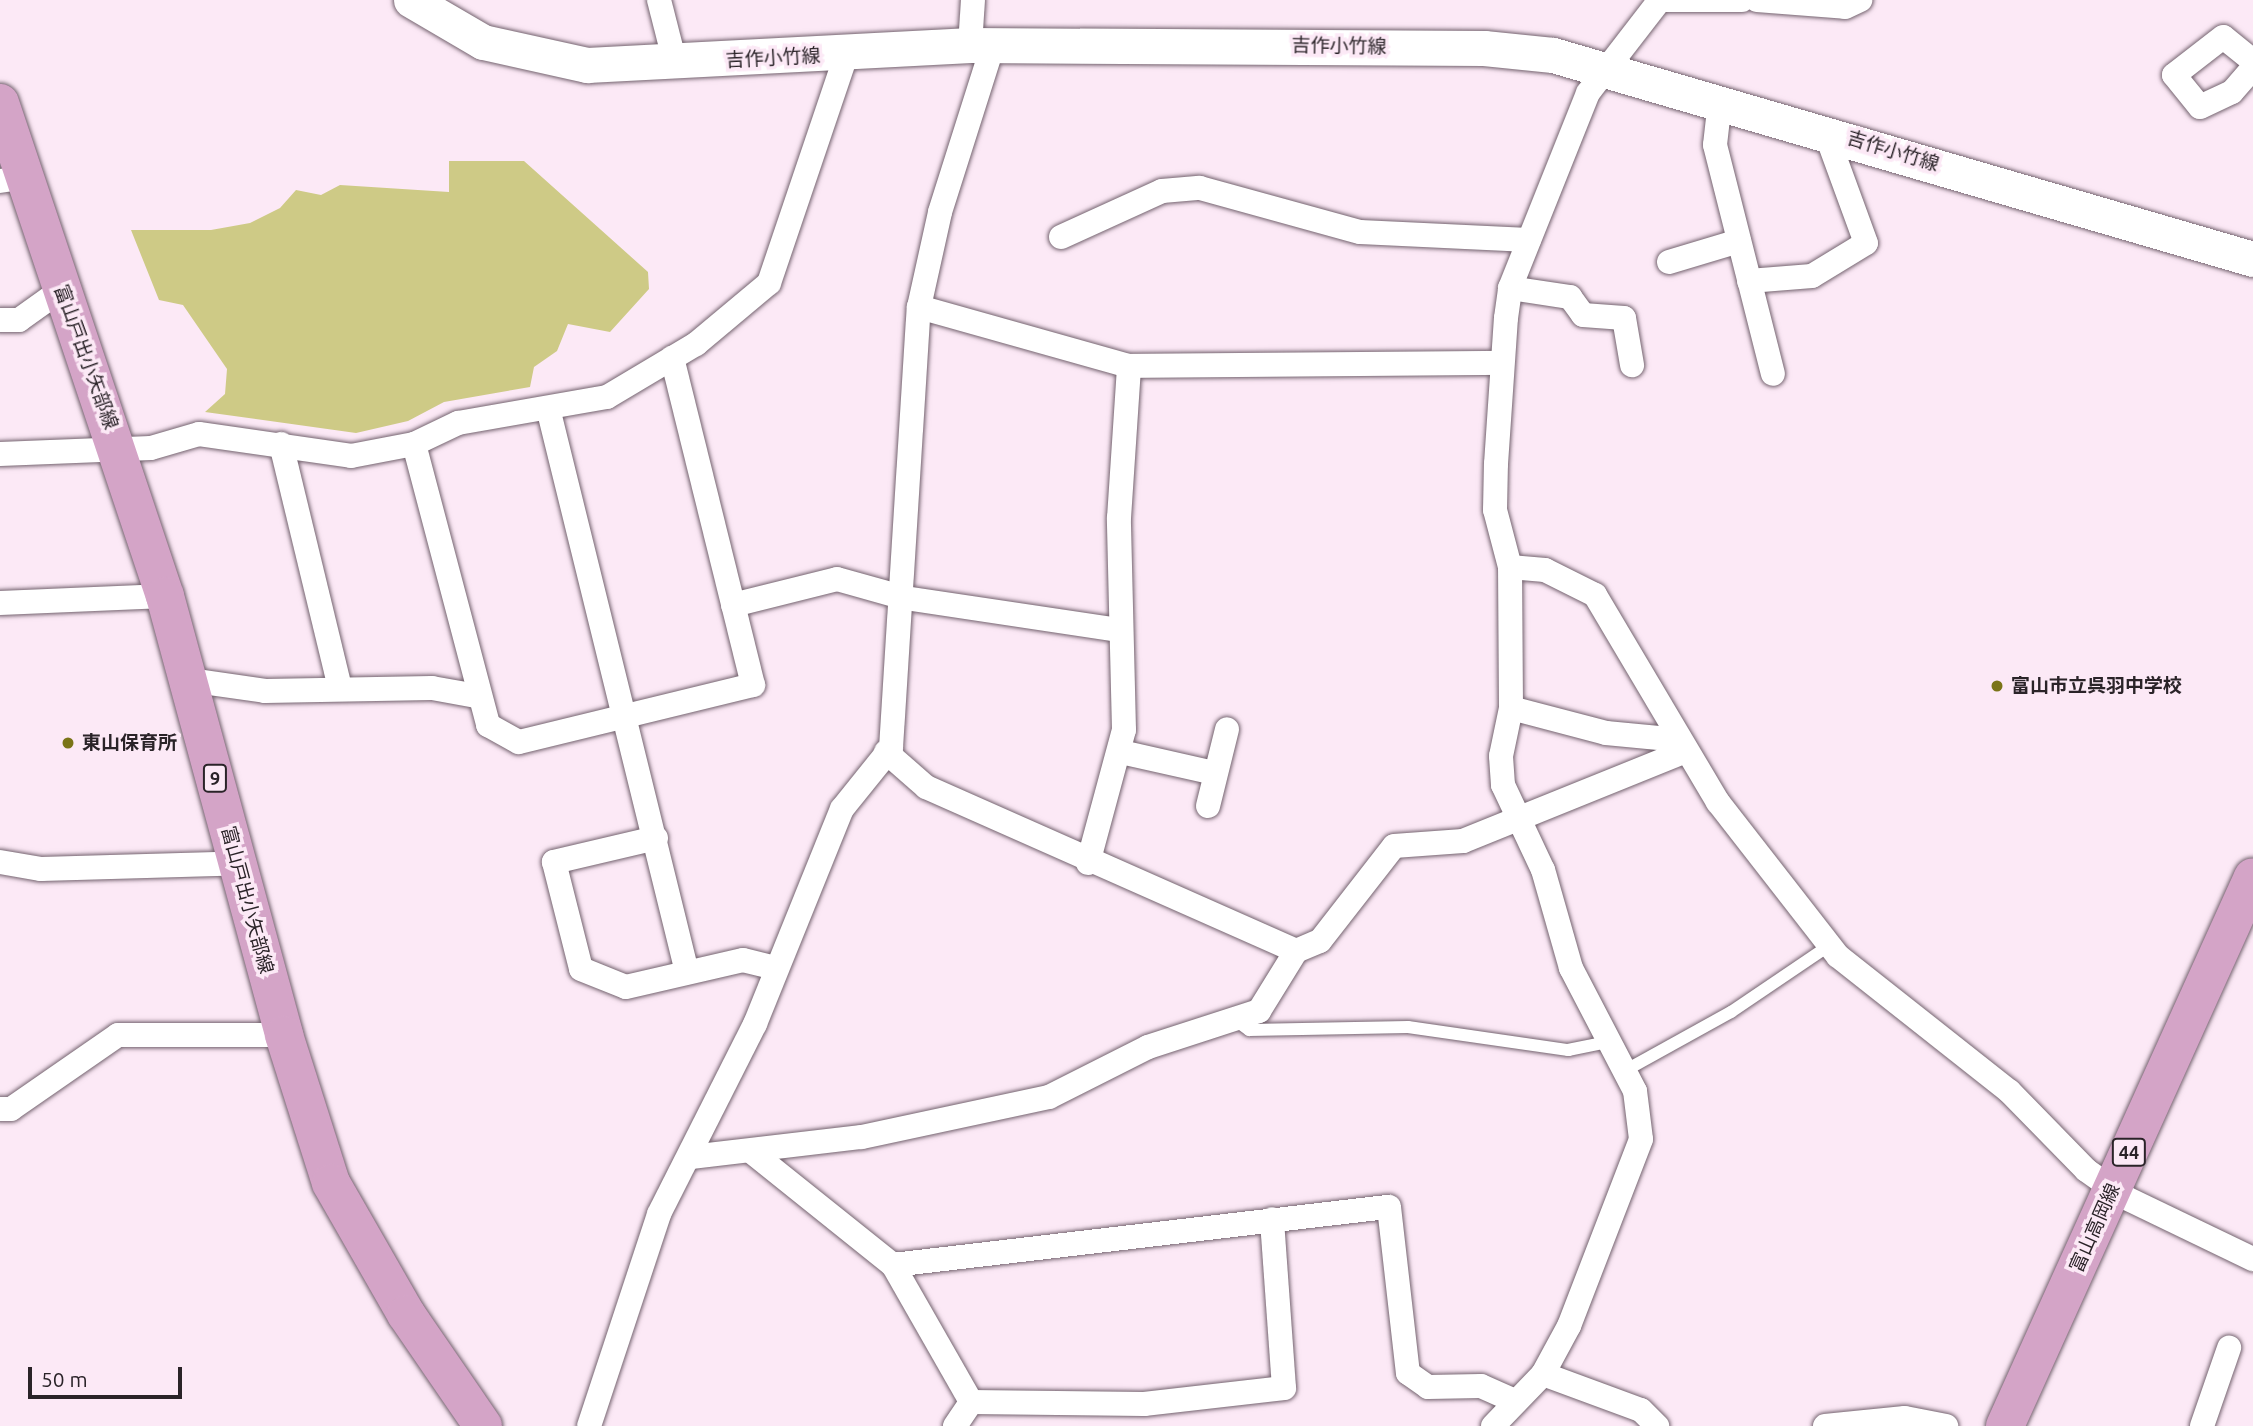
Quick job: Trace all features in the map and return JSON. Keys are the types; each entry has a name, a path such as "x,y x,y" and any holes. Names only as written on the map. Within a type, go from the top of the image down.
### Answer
{"main road":[{"name":"吉作小竹線","path":"411,0 483,42 540,59 587,65 846,55 981,45 1484,48 1553,55 1825,131 2253,259"},
{"name":"富山戸出小矢部線","path":"0,103 12,179 61,290 119,450 165,596 284,1035 331,1183 406,1314 483,1426"},
{"name":"富山高岡線","path":"2005,1426 2253,877"}],"street":[{"path":"659,0 675,62"},
{"path":"589,1426 640,1263 776,968 842,809 891,748 905,598 919,307 981,45 974,0"},
{"path":"1493,1426 1543,1374 1579,1301 1641,1139 1626,1070 1613,1041 1571,968 1543,870 1517,822 1503,785 1501,756 1511,708 1510,567 1495,510 1502,363 1510,288 1588,93 1660,0 1742,0"},
{"path":"1757,0 1845,7 1860,0"},
{"path":"2253,61 2223,37 2174,75 2200,107 2232,92 2253,68"},
{"path":"0,454 151,449 199,434 351,456 414,444 458,423 549,412 607,397 672,358 769,283 846,55"},
{"path":"1720,102 1715,145 1773,374"},
{"path":"1749,281 1812,276 1866,243 1825,131"},
{"path":"1061,237 1162,191 1200,188 1360,232 1529,240"},
{"path":"1669,262 1739,241"},
{"path":"1510,288 1570,297 1583,315 1624,318 1632,365"},
{"path":"0,320 19,320 61,290"},
{"path":"919,307 1129,366 1502,363"},
{"path":"414,444 477,696 488,725 519,742 753,685 672,358"},
{"path":"1088,863 1121,752 1119,518 1129,366"},
{"path":"549,412 687,972"},
{"path":"281,444 340,688"},
{"path":"1510,567 1545,570 1595,595 1683,745 1830,945 2009,1091 2086,1170 2112,1188 2253,1259"},
{"path":"733,605 837,579 905,598 1120,630"},
{"path":"0,603 165,596"},
{"path":"189,680 265,691 432,688 477,696"},
{"path":"1511,708 1606,733 1683,745"},
{"path":"1208,806 1227,729"},
{"path":"691,1157 753,1153 1049,1097 1148,1047 1259,1011 1296,951 1320,941 1394,846 1464,841 1517,822 1683,745"},
{"path":"886,752 926,787 1088,863 1296,951"},
{"path":"1121,752 1214,773"},
{"path":"656,838 554,862 581,969 625,987 743,960 776,968"},
{"path":"0,862 41,869 225,864"},
{"path":"0,1109 11,1109 118,1035 284,1035"},
{"path":"753,1153 893,1265 971,1402"},
{"path":"893,1265 1390,1207 1408,1373 1428,1387 1481,1386 1515,1401"},
{"path":"971,1402 1144,1404 1284,1388 1272,1219"},
{"path":"2202,1426 2229,1348"},
{"path":"1543,1374 1641,1410 1657,1426"},
{"path":"955,1426 971,1402"},
{"path":"1825,1426 1905,1418 1946,1426"}],"lane":[{"path":"1626,1070 1731,1012 1830,945"},
{"path":"1233,1019 1250,1030 1408,1027 1568,1050 1613,1041"}],"shaded area":[{"path":"449,161 524,161 648,272 649,289 610,332 568,324 557,351 534,367 530,387 444,402 408,421 356,433 205,412 225,394 227,369 183,305 159,300 131,230 211,230 250,223 280,208 296,190 321,195 340,185 449,192"}],"place":[{"name":"富山市立呉羽中学校","path":"1997,686"},
{"name":"東山保育所","path":"68,743"}]}
